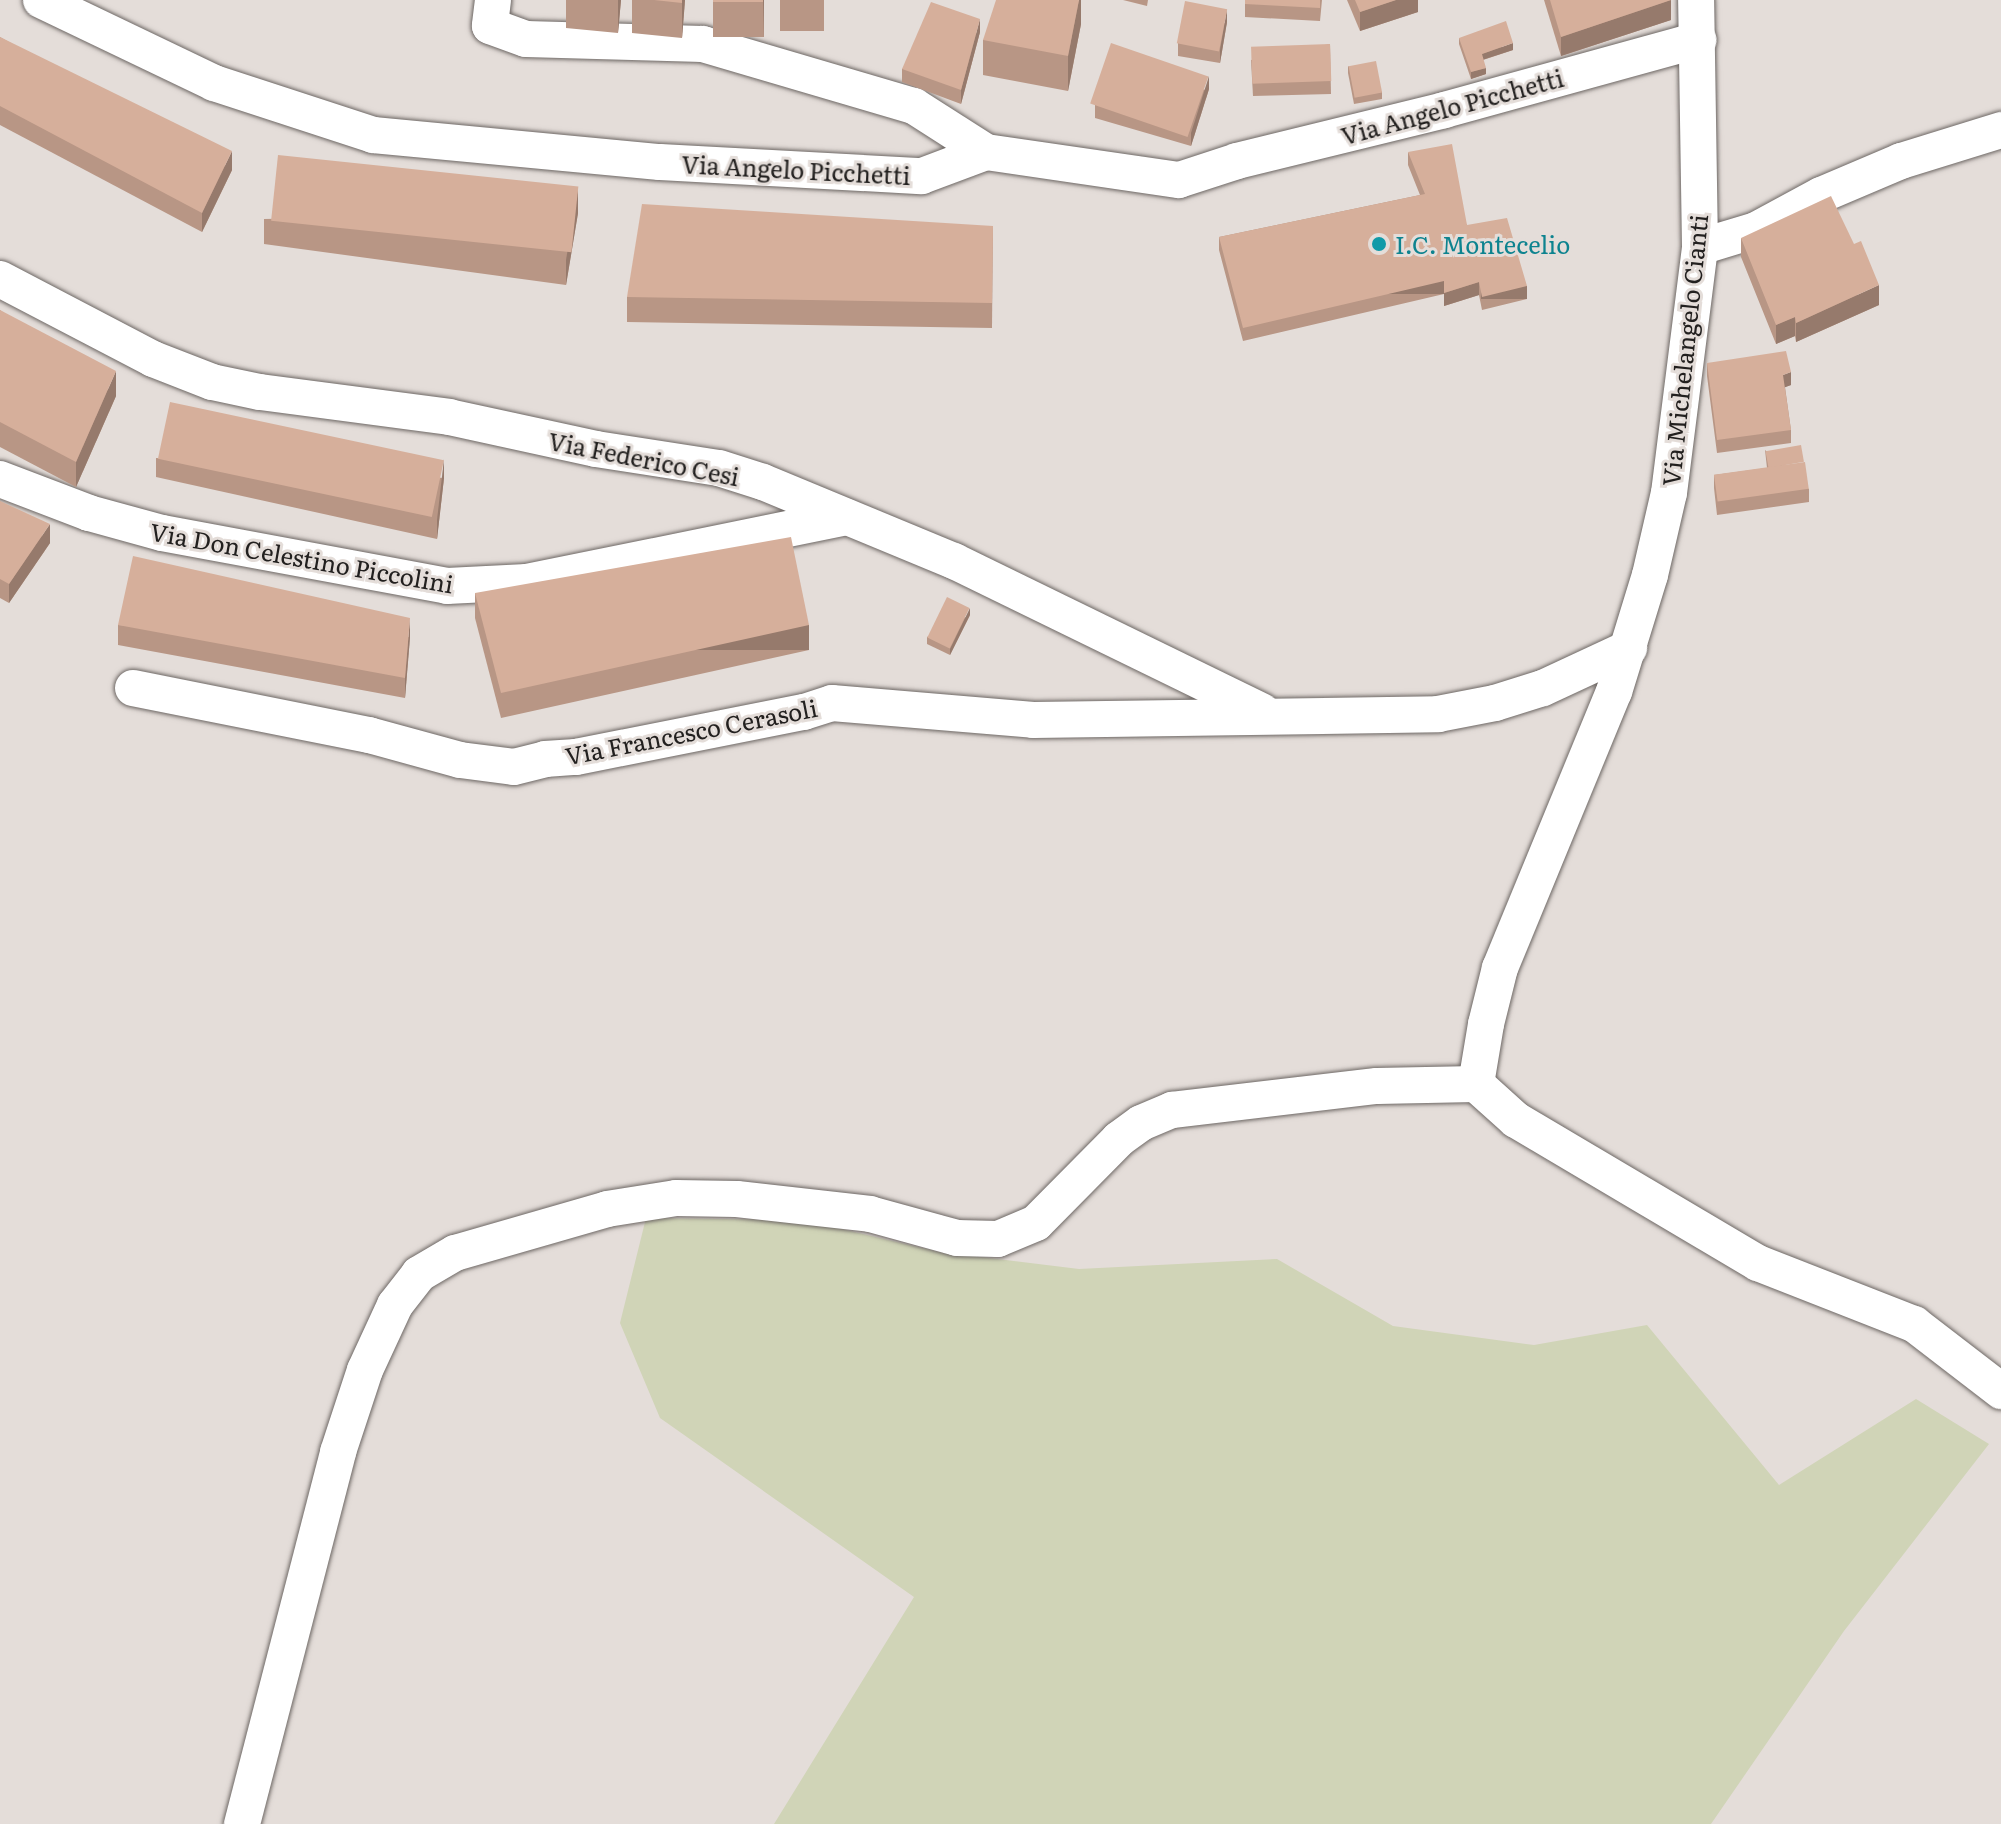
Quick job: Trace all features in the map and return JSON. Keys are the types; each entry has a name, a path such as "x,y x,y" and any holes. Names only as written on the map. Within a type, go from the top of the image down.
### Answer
{"street":[{"name":"Via Angelo Picchetti","path":"41,0 214,83 373,135 660,162 922,176 986,152 1179,180 1237,161 1444,110 1699,40"},
{"path":"493,0 490,26 526,39 703,44 914,106 986,152"},
{"name":"Via Michelangelo Cianti","path":"1476,1084 1490,1005 1504,957 1590,755 1629,648 1669,493 1700,247 1696,0"},
{"path":"1700,247 1756,230 1821,195 1901,161 2001,130"},
{"name":"Via Federico Cesi","path":"0,279 153,359 212,382 260,392 449,417 596,449 719,468 779,488 991,578 1266,714"},
{"name":"Via Don Celestino Piccolini","path":"0,479 89,513 162,533 447,586 536,581 846,517"},
{"name":"Via Francesco Cerasoli","path":"133,688 369,735 460,760 514,767 804,712 832,703 1033,720 1266,714 1382,717 1468,709 1543,688 1629,648"},
{"path":"242,1824 317,1524 357,1392 389,1317 406,1291 429,1267 465,1249 624,1205 676,1198 737,1199 845,1210 957,1238 998,1239 1036,1223 1119,1139 1141,1123 1172,1110 1377,1086 1476,1084 1516,1120 1758,1263 1914,1324 2001,1391"}],"green space":[{"path":"646,1218 804,1220 939,1252 1079,1269 1277,1259 1393,1326 1534,1345 1647,1325 1779,1485 1916,1399 1989,1444 1844,1631 1711,1824 774,1824 914,1597 660,1418 620,1323"}],"building":[{"path":"654,0 682,0 682,3"},
{"path":"763,0 763,2 713,2"},
{"path":"996,0 1079,0 1068,56 983,40"},
{"path":"1245,0 1320,0 1320,8 1245,4"},
{"path":"1355,0 1396,0 1360,12"},
{"path":"1550,0 1671,0 1561,37"},
{"path":"1185,1 1227,9 1219,51 1177,43"},
{"path":"931,2 980,19 961,90 902,69"},
{"path":"1506,21 1513,43 1482,54 1486,68 1471,72 1459,38"},
{"path":"0,37 232,151 202,213 0,106"},
{"path":"1111,43 1208,77 1188,137 1090,104"},
{"path":"1330,44 1331,81 1252,84 1251,47"},
{"path":"1376,61 1382,92 1355,98 1349,66"},
{"name":"I.C. Montecelio","path":"1452,144 1467,225 1507,218 1527,286 1482,297 1479,282 1444,293 1444,281 1243,328 1219,237 1425,194 1408,152"},
{"path":"278,155 578,187 571,252 271,221"},
{"path":"1831,196 1854,244 1861,241 1879,285 1796,323 1795,317 1776,325 1741,238"},
{"path":"642,204 993,226 992,303 627,297"},
{"path":"0,310 116,371 76,462 0,422"},
{"path":"1786,351 1791,372 1783,375 1791,430 1717,440 1707,363"},
{"path":"170,402 444,460 432,517 158,459"},
{"path":"1801,445 1804,462 1768,468 1766,451"},
{"path":"1805,462 1809,489 1718,502 1714,475"},
{"path":"0,501 50,524 9,584 0,579"},
{"path":"791,537 809,625 501,693 475,593"},
{"path":"133,556 410,618 405,678 118,625"},
{"path":"947,597 969,608 950,648 927,637"}],"place":[{"name":"I.C. Montecelio","path":"1379,244"}]}
